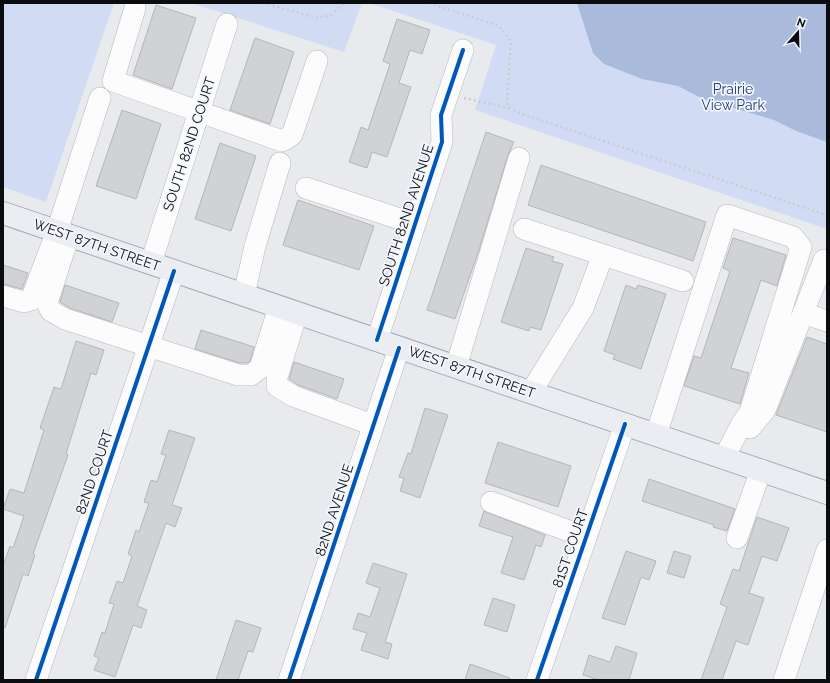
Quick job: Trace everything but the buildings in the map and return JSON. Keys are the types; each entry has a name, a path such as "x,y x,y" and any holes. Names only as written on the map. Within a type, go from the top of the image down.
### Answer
{"main road":[{"name":"WEST 87TH STREET","path":"3,213 827,492"}],"street":[{"path":"135,8 113,81 282,141 292,135 317,61"},
{"name":"SOUTH 82ND COURT","path":"150,263 227,24"},
{"name":"SOUTH 82ND AVENUE","path":"377,340 442,142 441,115 463,50"},
{"path":"100,98 63,233 47,303 51,311 65,319 238,375 251,375 260,368 288,310"},
{"path":"456,367 519,158"},
{"path":"244,295 255,246 280,163"},
{"path":"306,188 415,224"},
{"path":"656,435 727,215 793,237 801,247 750,412 741,425 730,460"},
{"path":"524,229 683,281"},
{"path":"3,296 24,302 31,300 63,233"},
{"path":"531,392 583,308 602,255"},
{"path":"730,460 747,432 765,410 824,260 827,261"},
{"name":"82ND COURT","path":"36,680 174,271"},
{"path":"288,310 277,377 277,386 293,396 373,425"},
{"path":"803,313 827,321"},
{"name":"82ND AVENUE","path":"289,680 399,348"},
{"name":"81ST COURT","path":"537,680 624,424"},
{"path":"737,538 761,470"},
{"path":"491,502 585,538"},
{"path":"784,680 821,586 827,550"}],"path":[{"path":"263,3 317,18 323,18 331,16 344,3"},
{"path":"429,3 499,26 506,32 511,41 507,100 509,108"},
{"path":"448,94 509,108 522,114 827,215"}],"green space":[{"path":"3,3 114,3 46,202 3,187"},
{"path":"191,3 362,3 344,52"},
{"name":"Prairie View Park","path":"369,3 827,3 827,229 475,110 496,45"}],"shaded area":[{"path":"577,3 827,3 827,142 796,131 774,120 703,99 678,86 642,79 604,64 593,53"}],"cycle path":[{"path":"377,340 442,142 441,115 463,50"},
{"path":"36,680 174,271"},
{"path":"289,680 399,348"},
{"path":"537,680 625,424"}]}
